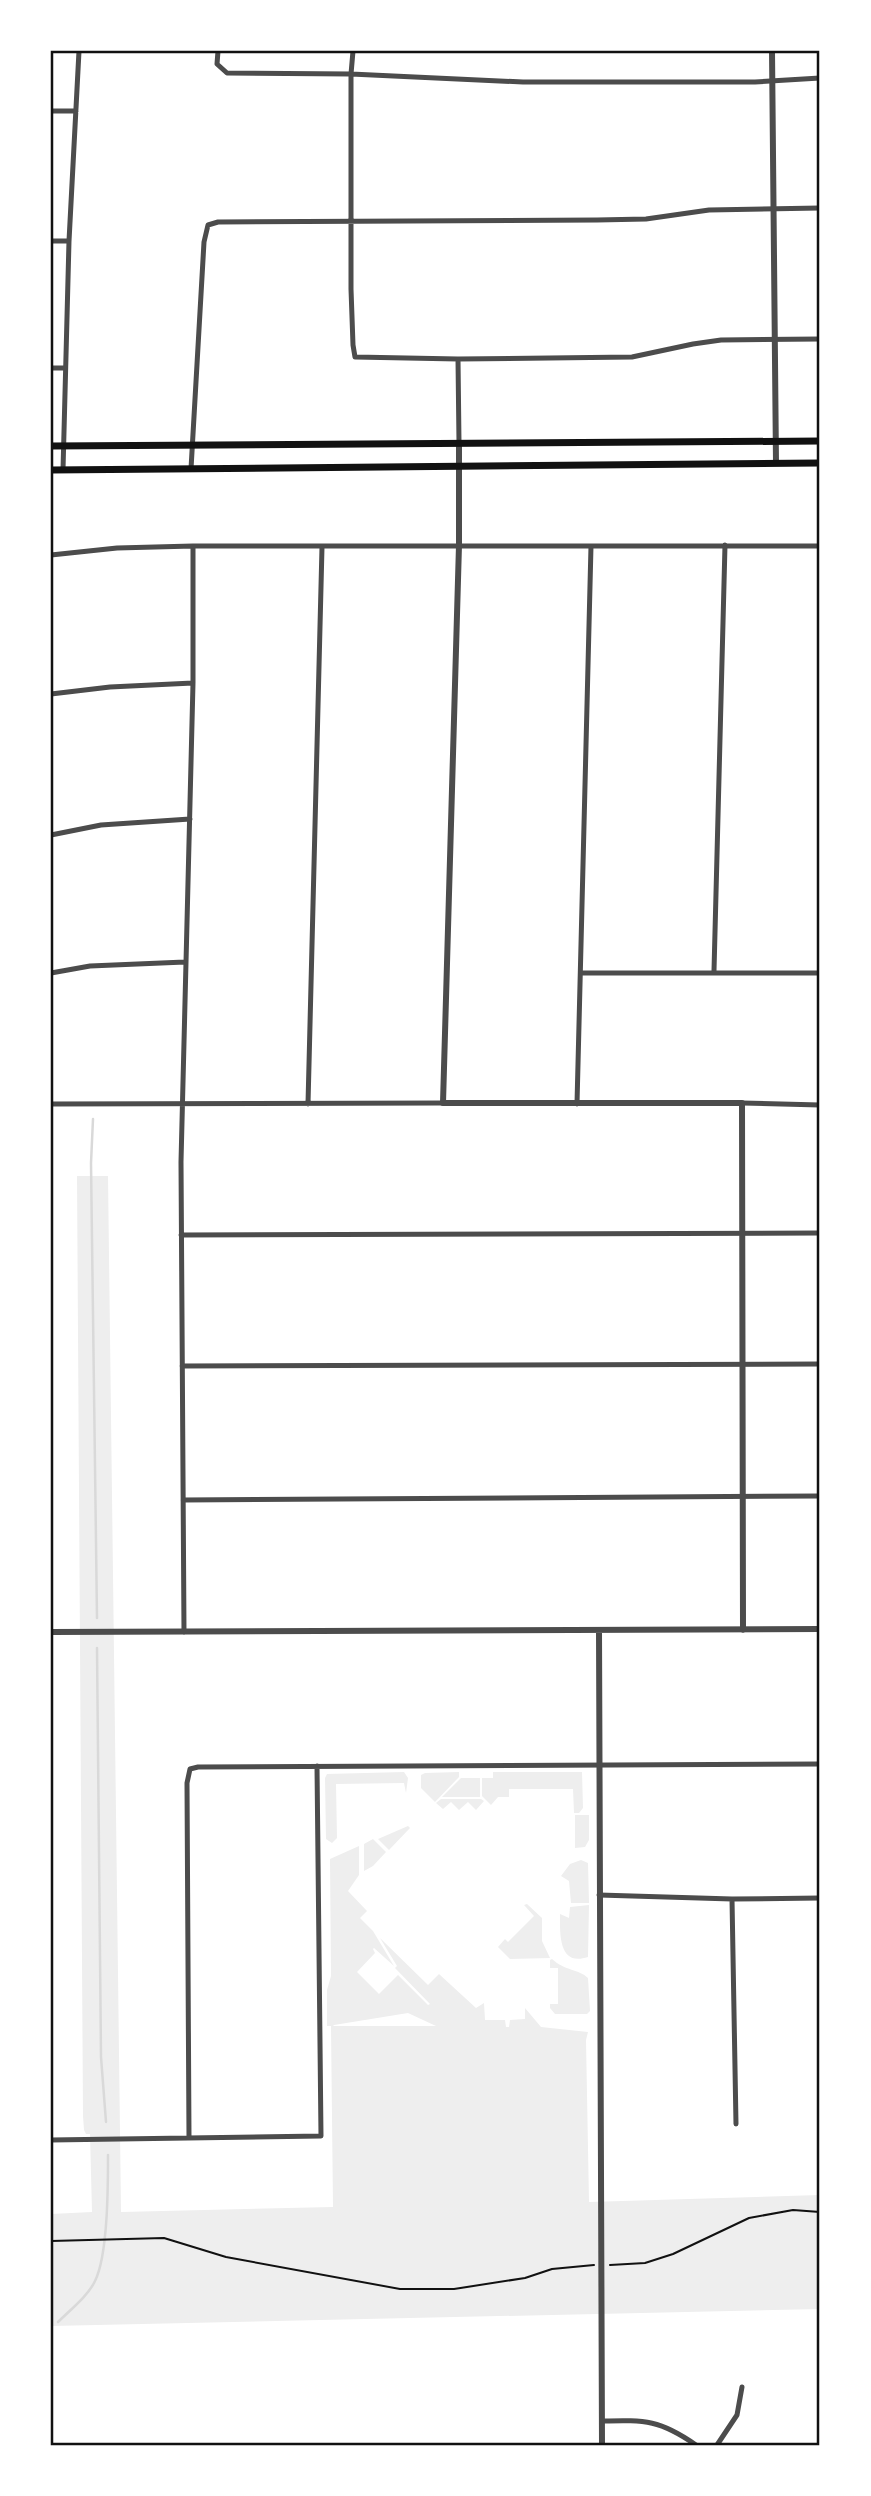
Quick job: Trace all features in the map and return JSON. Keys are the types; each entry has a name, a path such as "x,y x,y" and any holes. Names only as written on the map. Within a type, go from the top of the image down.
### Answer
{"main road":[{"path":"51,446 820,441"},
{"path":"51,470 820,463"}],"street":[{"path":"63,470 69,241 79,51"},
{"path":"218,51 217,64 227,73 351,74 523,82 820,78"},
{"path":"353,51 351,289 355,357 632,357 721,340 820,339"},
{"path":"772,51 776,463"},
{"path":"51,111 76,111"},
{"path":"191,469 204,242 208,225 218,222 646,219 709,210 820,208"},
{"path":"51,241 69,241"},
{"path":"443,1103 459,545 458,359"},
{"path":"51,368 65,368"},
{"path":"714,971 725,545"},
{"path":"184,1632 181,1104 193,683 193,546"},
{"path":"51,555 117,548 193,546 820,546"},
{"path":"577,1104 591,546"},
{"path":"308,1104 322,547"},
{"path":"51,694 110,687 193,683"},
{"path":"51,835 101,825 190,820"},
{"path":"51,973 90,966 185,962"},
{"path":"582,973 820,973"},
{"path":"742,1103 743,1630"},
{"path":"51,1104 820,1105"},
{"path":"181,1235 820,1233"},
{"path":"183,1366 820,1364"},
{"path":"183,1500 820,1496"},
{"path":"51,1633 820,1629"},
{"path":"599,1630 602,2445"},
{"path":"189,2138 187,1783 190,1769 598,1763 820,1764"},
{"path":"51,2140 321,2136 317,1766"},
{"path":"598,1895 732,1899 820,1898"},
{"path":"732,1899 736,2124"},
{"path":"717,2445 737,2415 742,2387"},
{"path":"603,2421 634,2420 656,2423 675,2430 696,2445"}],"path":[{"path":"610,2265 645,2263 673,2254 749,2218 793,2210 820,2213"},
{"path":"51,2241 164,2238 226,2257 400,2290 431,2291 476,2286 525,2278 552,2269 590,2265"}],"shaded area":[{"path":"77,1176 108,1176 121,2212 333,2207 331,2026 327,2026 327,1990 331,1976 330,1859 359,1846 359,1875 348,1891 367,1911 360,1918 373,1931 394,1966 374,1948 375,1953 357,1972 379,1994 398,1975 430,2004 395,1968 397,1966 380,1938 428,1985 439,1974 476,2008 484,2003 485,2020 505,2020 506,2027 509,2027 510,2020 525,2019 525,2008 541,2027 588,2032 589,2202 820,2195 820,2309 51,2326 51,2214 92,2212 90,2134 86,2134 84,2130","holes":["408,2013 436,2026 333,2026"]},
{"path":"404,1772 408,1778 406,1793 404,1783 336,1784 337,1838 332,1843 326,1839 327,1774"},
{"path":"459,1772 459,1777 435,1802 421,1788 421,1775 425,1773"},
{"path":"493,1772 582,1772 583,1808 579,1813 574,1813 573,1789 509,1789 509,1797 498,1797 491,1805 482,1796 482,1778 493,1778"},
{"path":"461,1778 480,1778 480,1797 442,1797"},
{"path":"441,1799 484,1801 476,1810 468,1802 459,1810 451,1802 443,1809 436,1803"},
{"path":"575,1815 589,1815 589,1840 585,1847 575,1848"},
{"path":"408,1826 410,1828 389,1850 378,1839"},
{"path":"373,1839 386,1852 364,1871 364,1844"},
{"path":"581,1860 588,1863 589,1903 571,1903 569,1881 561,1876 570,1864"},
{"path":"527,1904 542,1918 542,1941 550,1958 510,1959 498,1947 505,1939 508,1942 534,1916 524,1905"},
{"path":"589,1905 588,1957 578,1959 566,1953 563,1946 560,1914 569,1918 570,1907"},
{"path":"552,1959 588,1978 590,2011 587,2014 555,2014 550,2008 550,2004 558,2004 558,1968 550,1968"}],"waterway":[{"path":"93,1119 91,1163 97,1618"},
{"path":"97,1648 101,2057 106,2122"},
{"path":"58,2322 88,2292 99,2269 106,2220 108,2155"}]}
